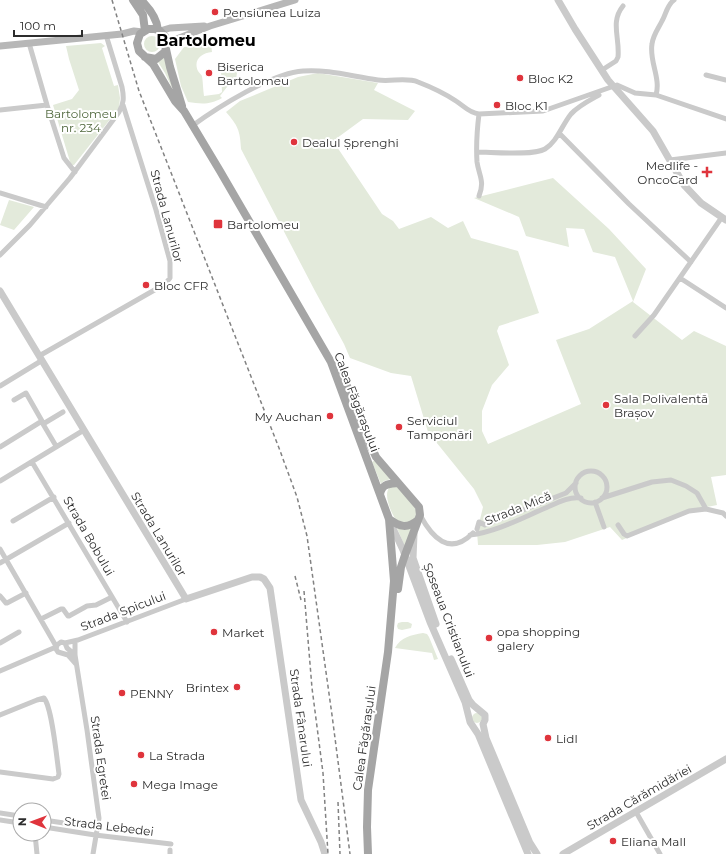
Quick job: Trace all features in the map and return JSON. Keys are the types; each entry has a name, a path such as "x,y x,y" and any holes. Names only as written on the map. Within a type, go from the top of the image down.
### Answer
{"main road":[{"path":"133,0 143,15 144,31 139,37 137,47"},
{"path":"141,0 153,15 159,30 165,36 167,47"},
{"path":"122,34 132,38 141,54 152,59 159,57 174,40 210,26 289,1"},
{"path":"0,46 106,36 151,29 159,30 210,26"},
{"name":"Calea Făgărașului","path":"167,47 170,67 184,111 331,362 389,519 394,581 390,639 368,790 368,854"},
{"name":"Calea Făgărașului","path":"145,57 156,69 175,101 184,111"},
{"path":"331,362 353,398 373,451 381,464 419,507 419,518 411,526 403,527 395,524 389,519"},
{"path":"380,494 381,489 385,485 398,483"},
{"name":"Calea Făgărașului","path":"390,639 393,632 400,574 405,555 419,518"},
{"name":"Calea Făgărașului","path":"368,840 372,854"}],"street":[{"path":"558,0 613,87 648,124 684,185 701,203 724,219 691,262 654,315 635,336"},
{"path":"656,95 658,83 655,73 652,45 655,32 669,4 674,0"},
{"path":"602,70 616,61 618,57 616,18 623,6"},
{"path":"0,255 46,208 75,172 123,105 122,87 106,36"},
{"path":"29,44 64,158 75,172"},
{"path":"192,126 231,101 266,82 293,72 308,70 385,81 416,81 457,101 472,112 479,114 543,111 613,87 620,86 635,92 656,95 726,119"},
{"path":"706,76 726,80"},
{"path":"477,152 541,151 552,144 567,119 576,109 606,90"},
{"path":"0,110 47,105"},
{"name":"Strada Lanurilor","path":"40,358 165,284 170,278 170,261 156,210 123,105"},
{"path":"479,114 477,152 482,185 479,196"},
{"path":"559,133 629,204 691,262"},
{"path":"670,160 726,153"},
{"path":"0,193 46,208"},
{"path":"680,278 726,308"},
{"name":"Strada Lanurilor","path":"0,291 186,599"},
{"path":"0,386 40,358"},
{"path":"14,400 26,393 56,446"},
{"path":"0,447 64,412"},
{"path":"0,481 84,430"},
{"name":"Strada Bobului","path":"32,462 127,622"},
{"name":"Strada Mică","path":"470,535 485,525 566,493 585,472 596,471 604,478 607,487 606,492"},
{"path":"604,527 595,502 602,498 652,482 671,480 686,486 697,493 706,509"},
{"path":"576,483 576,489 581,498"},
{"path":"602,498 606,492 614,495"},
{"path":"13,521 54,497"},
{"name":"Strada Mică","path":"470,535 479,534 497,528 576,497 590,502 595,502"},
{"path":"618,525 627,536 689,511 706,509 724,513 726,516"},
{"path":"419,518 439,540 450,544 457,543 470,535"},
{"name":"Șoseaua Cristianului","path":"389,519 405,555 430,622 465,702 470,722 473,725 528,854"},
{"name":"Strada Mică","path":"477,529 479,522 485,525"},
{"path":"0,563 69,523"},
{"name":"Șoseaua Cristianului","path":"413,532 413,558 435,621 469,700 484,712 486,717 483,724 486,738 530,842 537,854"},
{"path":"0,549 53,639 57,649 72,659 77,665"},
{"name":"Strada Spicului","path":"65,645 186,599 252,578 260,577 267,582"},
{"name":"Strada Fânarului","path":"267,582 270,588 301,800 321,842 325,854"},
{"path":"0,596 7,603 26,593"},
{"path":"41,619 61,609 69,616 87,606 96,605 112,597"},
{"path":"0,643 19,632"},
{"path":"53,639 65,645 75,655"},
{"name":"Strada Spicului","path":"75,655 76,641"},
{"path":"57,649 58,643 65,645"},
{"path":"0,671 65,645"},
{"name":"Strada Egretei","path":"75,655 97,797 98,818 93,854"},
{"path":"0,715 44,698 47,703 50,716 59,774 53,779 0,772"},
{"path":"469,717 472,711 480,710"},
{"path":"473,725 478,726 483,724"},
{"name":"Strada Cărămidăriei","path":"563,854 726,759"},
{"path":"636,812 660,854"},
{"path":"0,813 12,815"},
{"path":"0,820 12,822"},
{"name":"Strada Lebedei","path":"52,821 96,828"},
{"name":"Strada Lebedei","path":"52,828 171,844"},
{"path":"36,842 37,854"}],"green space":[{"path":"149,36 155,36 160,41 158,50 155,52 149,52 144,47 144,41"},
{"name":"Bartolomeu nr. 234","path":"101,43 105,46 102,48 114,86 118,85 120,98 119,108 74,165 71,165 53,105 72,99 79,90 66,46"},
{"path":"211,44 212,52 204,54 197,60 198,71 202,76 204,96 219,94 222,92 221,70 238,67 236,79 234,78 220,96 222,98 218,100 205,103 188,102 181,86 175,59 184,47"},
{"path":"164,57 173,88 158,62"},
{"path":"318,73 378,83 374,90 415,111 408,120 363,119 333,141 382,214 393,221 399,229 431,217 448,228 463,221 471,238 518,251 539,313 499,326 497,331 509,365 492,385 482,411 482,431 488,444 581,404 556,340 589,329 633,301 615,257 593,252 584,229 566,228 569,247 526,236 519,217 474,198 553,178 609,229 646,269 633,302 682,340 694,331 726,346 726,475 711,477 717,505 692,510 622,540 610,527 565,542 537,545 478,545 477,532 483,507 474,489 428,432 411,376 391,373 350,358 241,149 238,129 226,112 240,101 298,77"},
{"path":"9,200 34,207 14,230 0,225"},
{"path":"375,460 391,479 384,481 381,484 372,462"},
{"path":"390,487 397,487 414,505 416,514 412,522 398,523 387,499 388,490"},
{"path":"412,527 405,547 397,528"},
{"path":"402,622 412,624 411,628 402,630 398,629 398,623"},
{"path":"423,633 427,634 429,637 438,659 434,660 432,653 395,648 403,639"},
{"path":"477,713 482,718 477,723 472,718"}],"railway":[{"path":"112,0 139,91 297,497 307,536 350,854"},
{"path":"295,576 301,600"},
{"path":"304,591 312,688 323,773 328,854"},
{"path":"338,802 340,854"}],"place":[{"name":"Pensiunea Luiza","path":"215,12"},
{"name":"Biserica Bartolomeu","path":"209,73"},
{"name":"Bloc K2","path":"520,78"},
{"name":"Bloc K1","path":"497,105"},
{"name":"Dealul Șprenghi","path":"294,142"},
{"name":"Medlife - OncoCard","path":"707,172"},
{"name":"Bartolomeu","path":"218,224"},
{"name":"Bloc CFR","path":"146,285"},
{"name":"Sala Polivalentă Brașov","path":"606,405"},
{"name":"My Auchan","path":"330,416"},
{"name":"Serviciul Tamponări","path":"399,427"},
{"name":"Market","path":"214,632"},
{"name":"opa shopping galery","path":"489,638"},
{"name":"Brintex","path":"237,687"},
{"name":"PENNY","path":"122,693"},
{"name":"Lidl","path":"548,738"},
{"name":"La Strada","path":"141,755"},
{"name":"Mega Image","path":"134,784"},
{"name":"Eliana Mall","path":"613,841"}],"district":[{"name":"Bartolomeu","path":"206,40"}]}
